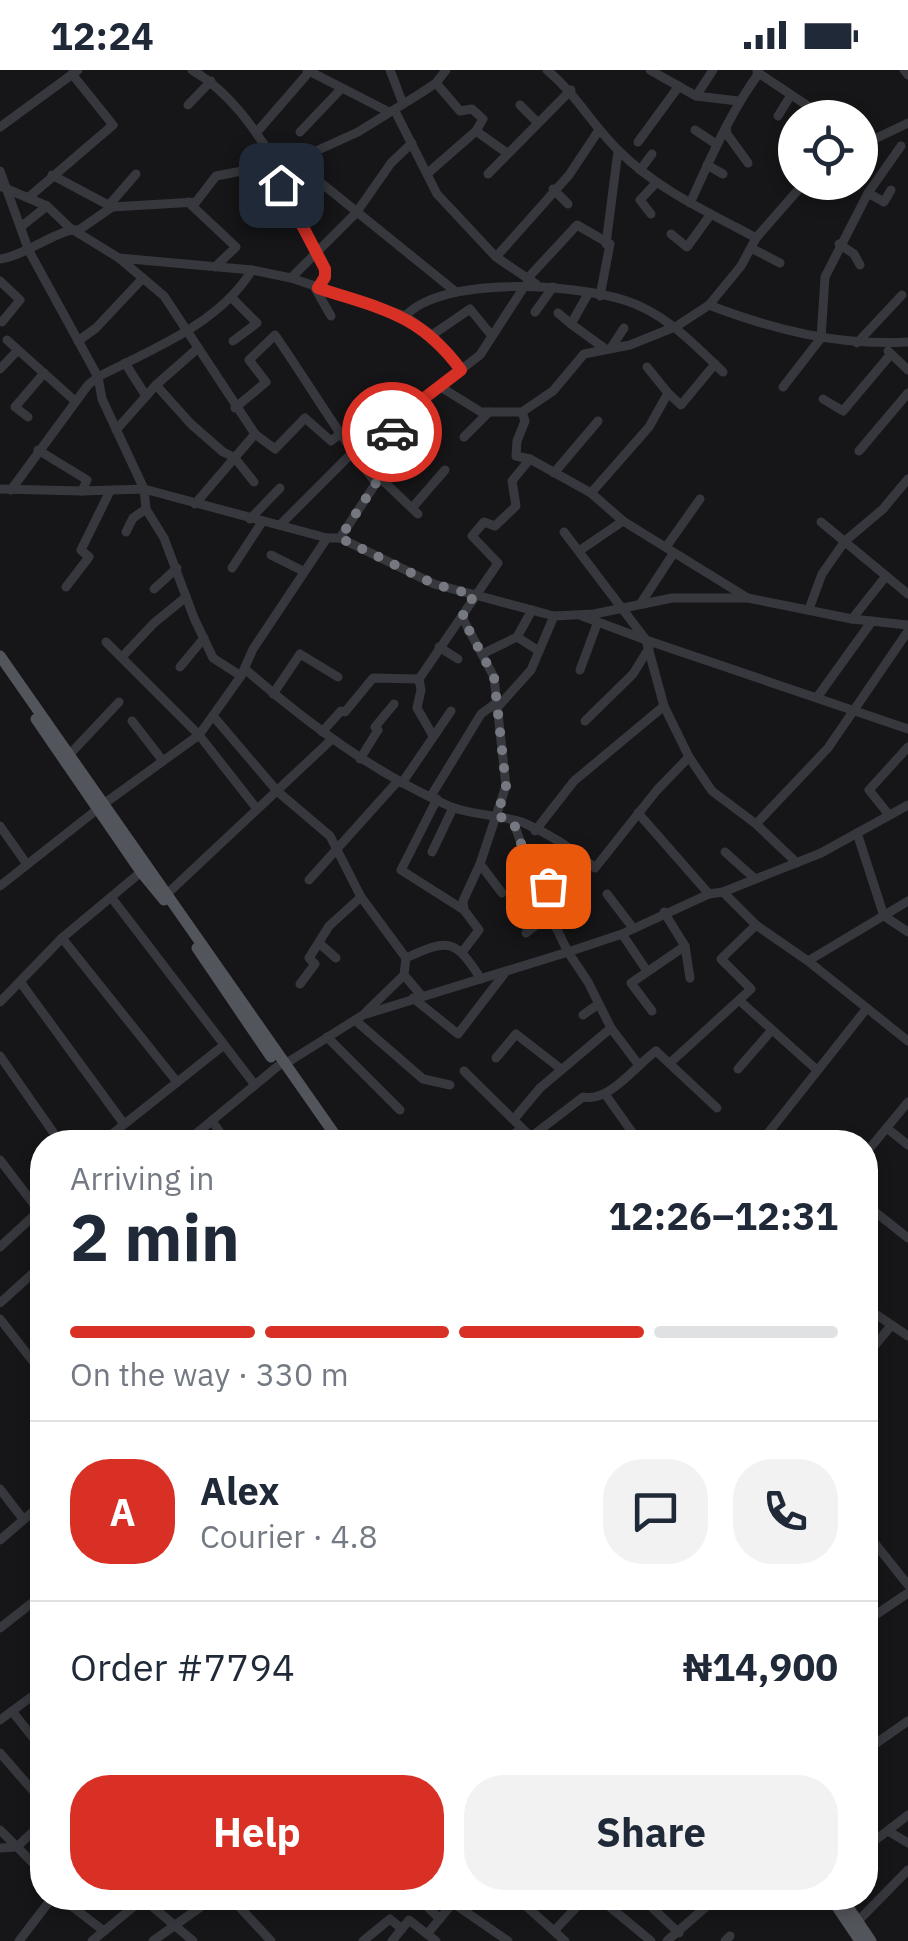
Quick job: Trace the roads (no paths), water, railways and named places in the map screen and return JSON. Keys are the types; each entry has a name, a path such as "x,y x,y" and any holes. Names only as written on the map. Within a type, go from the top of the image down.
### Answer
{"main road":[{"path":"0,656 70,754 141,872 331,1130"},
{"path":"0,668 168,893 323,1130"},
{"path":"840,1910 860,1941"},
{"path":"850,1910 871,1941"}],"street":[{"path":"192,70 211,81 256,132 317,254 325,277 316,287"},
{"path":"390,70 396,109 437,194 525,283"},
{"path":"52,176 111,205 196,202 216,176 294,161 358,132 436,83 446,70"},
{"path":"548,70 571,90 599,130 640,170 780,263"},
{"path":"650,70 696,96 738,101"},
{"path":"696,96 712,70"},
{"path":"256,132 308,71 340,90 396,109"},
{"path":"690,203 716,144 757,71 799,100"},
{"path":"0,127 75,72 113,125 29,197"},
{"path":"188,105 211,81"},
{"path":"428,173 476,131 483,118 472,109 460,111 436,83"},
{"path":"638,142 678,86"},
{"path":"300,132 340,90"},
{"path":"488,174 571,90"},
{"path":"788,100 791,95"},
{"path":"520,104 536,122"},
{"path":"878,137 908,123"},
{"path":"726,126 727,134 748,162"},
{"path":"496,257 569,175 599,130"},
{"path":"695,130 716,144"},
{"path":"476,131 507,153"},
{"path":"878,181 904,150 889,132"},
{"path":"291,278 356,213 391,164 412,143"},
{"path":"606,244 618,151"},
{"path":"640,170 652,154"},
{"path":"294,161 456,292"},
{"path":"707,165 723,174"},
{"path":"0,172 2,188 22,226 29,251 98,377 102,398 144,488 146,509 177,568 213,658 243,673 331,740 399,782 452,808 525,823 595,868 688,757"},
{"path":"0,259 29,251 70,228 79,230 111,205 136,174"},
{"path":"652,214 640,200 656,183"},
{"path":"263,196 281,185"},
{"path":"2,188 47,206 70,228 119,258 164,296 235,408 256,434 275,449 304,418 330,441 340,434"},
{"path":"554,189 568,204"},
{"path":"878,199 884,202 891,190"},
{"path":"439,386 481,412 522,412 553,390 584,354 630,345 676,326 709,306 753,243 790,200"},
{"path":"783,387 821,338 825,277 864,200"},
{"path":"188,202 236,247 215,267"},
{"path":"22,226 47,206"},
{"path":"671,234 687,247 711,214"},
{"path":"340,538 377,480 390,435 406,412 480,355 525,283 577,225 610,244 600,296"},
{"path":"839,244 854,254 860,266"},
{"path":"119,258 252,270 291,278 405,316 432,335 461,370"},
{"path":"5,489 98,377 186,332 231,298 252,270"},
{"path":"78,341 96,328 143,278"},
{"path":"405,316 456,292 525,283 553,287 625,300 676,326 719,368 681,406 647,368"},
{"path":"1,285 20,300 2,322"},
{"path":"316,287 331,316"},
{"path":"536,312 553,287"},
{"path":"571,324 588,294"},
{"path":"858,343 902,296"},
{"path":"231,298 256,323 233,341"},
{"path":"709,306 821,338 858,343 908,342"},
{"path":"432,335 470,308 492,336"},
{"path":"558,313 608,348"},
{"path":"608,348 624,328"},
{"path":"235,408 266,382 249,360 275,335 352,453 415,511 445,470"},
{"path":"7,340 75,401"},
{"path":"882,344 907,366"},
{"path":"116,430 156,385 198,348"},
{"path":"0,369 18,350"},
{"path":"823,399 843,411 891,354"},
{"path":"125,363 146,396"},
{"path":"28,417 15,407 44,373"},
{"path":"156,385 202,434 234,457 254,482"},
{"path":"858,452 908,393"},
{"path":"592,494 649,426 668,394"},
{"path":"451,410 458,397"},
{"path":"464,437 488,412"},
{"path":"522,412 525,421 516,456 530,459 592,494 623,521 748,598"},
{"path":"554,473 598,421"},
{"path":"195,504 256,434"},
{"path":"38,450 87,480 82,492"},
{"path":"280,525 352,453"},
{"path":"432,734 417,708 419,679 498,563 472,536 484,522 496,526 516,506 512,482 530,459"},
{"path":"809,609 822,574 845,541 884,509 908,479"},
{"path":"5,489 82,492 144,488 250,519 340,538 434,584 554,616 672,598 748,598 908,628 828,748 756,824"},
{"path":"250,519 280,488"},
{"path":"66,587 89,558 81,550 110,491"},
{"path":"642,603 700,499"},
{"path":"126,532 133,518 146,509"},
{"path":"579,551 623,521"},
{"path":"232,568 262,522"},
{"path":"821,522 907,592"},
{"path":"564,532 648,644 664,706 688,757 712,791 756,824 797,864"},
{"path":"0,886 199,735 243,673 253,649 327,538"},
{"path":"270,555 303,571"},
{"path":"154,588 177,568"},
{"path":"852,619 886,576"},
{"path":"122,657 186,597"},
{"path":"482,654 517,637 532,610"},
{"path":"578,614 648,644 908,728"},
{"path":"463,951 479,930 464,910 401,870 434,798 481,714 497,705 532,670 554,616"},
{"path":"462,617 494,677 506,786 463,901 464,910"},
{"path":"818,696 872,621"},
{"path":"580,670 597,624"},
{"path":"517,637 539,652"},
{"path":"180,667 204,638"},
{"path":"106,642 199,735 257,809"},
{"path":"586,721 633,674 648,644"},
{"path":"440,646 458,659"},
{"path":"273,694 300,654 338,677"},
{"path":"322,732 373,678 419,679"},
{"path":"70,754 119,702"},
{"path":"360,759 378,730 376,727 394,704"},
{"path":"535,831 574,781 664,706"},
{"path":"309,880 399,782 451,711"},
{"path":"214,717 278,791 330,836 361,897 406,958 404,976 417,996 458,1034 504,974"},
{"path":"132,721 163,761"},
{"path":"168,893 331,740"},
{"path":"889,815 869,790 908,747"},
{"path":"359,1017 622,934 709,894 797,864 908,804"},
{"path":"432,852 452,808"},
{"path":"638,813 709,894"},
{"path":"513,821 549,916 588,982 596,1005 638,1064"},
{"path":"0,826 26,864"},
{"path":"422,827 440,838"},
{"path":"857,832 884,916 908,932"},
{"path":"726,852 754,878"},
{"path":"538,891 548,886 576,853"},
{"path":"480,864 502,892"},
{"path":"0,1002 62,938 141,872"},
{"path":"723,892 756,925 908,1041"},
{"path":"607,894 633,928"},
{"path":"111,897 255,1085"},
{"path":"300,984 315,964 309,958 330,926 361,897"},
{"path":"808,961 908,900"},
{"path":"664,912 685,946 690,978"},
{"path":"526,933 549,916"},
{"path":"670,1063 751,988 721,959 756,925"},
{"path":"622,934 647,971"},
{"path":"62,938 177,1082"},
{"path":"406,958 444,943 463,951 482,979"},
{"path":"320,944 336,958"},
{"path":"652,1012 630,983 685,946"},
{"path":"200,1130 282,1065 359,1017 404,976"},
{"path":"21,982 124,1124"},
{"path":"740,1001 818,1070"},
{"path":"582,1015 596,1005"},
{"path":"770,1130 867,1008"},
{"path":"359,1017 423,1079 450,1085"},
{"path":"514,1119 561,1069 610,1028"},
{"path":"738,1069 772,1031"},
{"path":"496,1058 516,1034 561,1069"},
{"path":"327,1037 400,1110"},
{"path":"117,1130 224,1044"},
{"path":"544,1130 583,1097 594,1099 605,1094 656,1051 717,1108"},
{"path":"0,1056 52,1130"},
{"path":"464,1071 514,1119 520,1130"},
{"path":"605,1094 630,1130"},
{"path":"878,1140 908,1102"},
{"path":"212,1120 219,1130"},
{"path":"888,1129 908,1145"},
{"path":"0,1160 4,1173 30,1198"},
{"path":"878,1214 908,1238"},
{"path":"0,1247 30,1219"},
{"path":"0,1303 30,1277"},
{"path":"878,1317 908,1336"},
{"path":"0,1318 30,1357"},
{"path":"878,1341 890,1327"},
{"path":"0,1489 24,1519"},
{"path":"0,1540 30,1514"},
{"path":"878,1547 908,1585"},
{"path":"878,1613 908,1593"},
{"path":"2,1622 30,1604"},
{"path":"0,1720 30,1698"},
{"path":"12,1711 30,1734"},
{"path":"878,1742 908,1722"},
{"path":"0,1753 30,1787"},
{"path":"878,1838 908,1815"},
{"path":"0,1830 30,1861"},
{"path":"888,1831 908,1844"},
{"path":"0,1848 16,1848 30,1835"},
{"path":"878,1903 906,1877"},
{"path":"20,1941 43,1910"},
{"path":"77,1910 104,1931"},
{"path":"92,1941 124,1910"},
{"path":"158,1910 193,1941"},
{"path":"153,1941 195,1910"},
{"path":"243,1910 271,1941"},
{"path":"431,1910 440,1919"},
{"path":"392,1941 409,1920 432,1937 447,1910"},
{"path":"468,1910 508,1941"},
{"path":"537,1910 566,1941"},
{"path":"554,1931 574,1910"},
{"path":"613,1910 651,1941"},
{"path":"655,1910 679,1933"},
{"path":"667,1941 705,1910"},
{"path":"858,1922 871,1910"},
{"path":"362,1941 390,1919 402,1930"}]}
